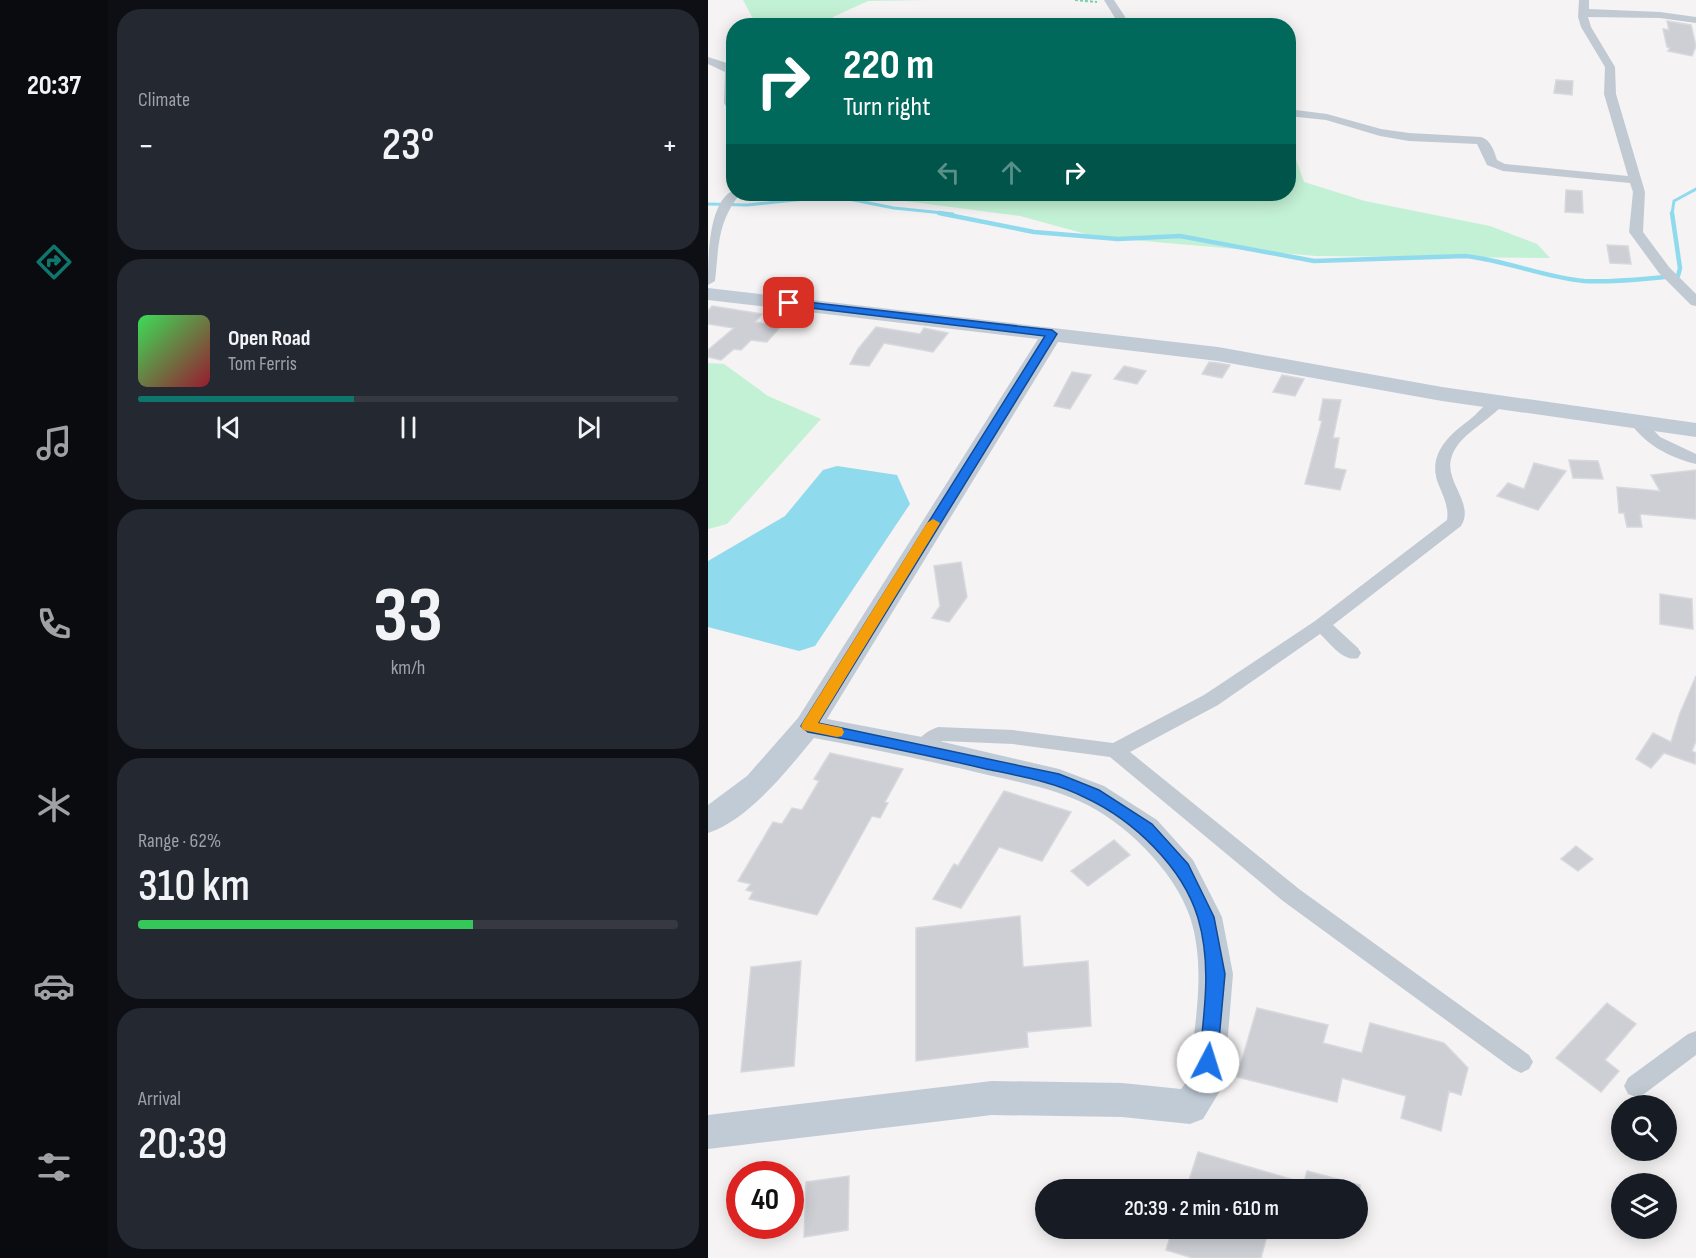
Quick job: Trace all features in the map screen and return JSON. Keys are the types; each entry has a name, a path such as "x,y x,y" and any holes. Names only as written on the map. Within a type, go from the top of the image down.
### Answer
{"street":[{"path":"1109,2 1120,18"},
{"path":"1696,20 1584,6 1586,27 1610,67 1610,94 1639,192 1636,232 1664,270 1696,302"},
{"path":"708,60 726,66"},
{"path":"1296,113 1327,117 1380,132 1409,137 1480,141 1488,150 1491,162 1503,167 1635,180"},
{"path":"708,281 718,219 726,199"},
{"path":"708,294 1218,354 1442,394 1696,430"},
{"path":"708,821 758,784 808,726 1052,334"},
{"path":"1115,751 1211,700 1321,624 1455,522 1458,515 1445,484 1442,461 1449,445 1464,431 1490,414 1497,402"},
{"path":"1637,421 1644,432 1666,447 1696,459"},
{"path":"1321,624 1352,653"},
{"path":"708,1132 992,1098 1122,1100 1190,1107 1206,1084 1216,974 1206,917 1182,869 1146,828 1093,794 1059,780 922,748 808,726"},
{"path":"922,748 938,734 1013,737 1115,751 1163,788 1291,896 1521,1062"},
{"path":"1636,1086 1696,1041"}],"path":[{"path":"1075,0 1109,2"}],"green space":[{"path":"743,0 926,0 868,1 833,18 753,18"},
{"path":"1296,160 1304,182 1365,201 1490,226 1537,244 1550,258 1316,256 1097,237 1020,216 905,201 1296,201"},
{"path":"708,363 724,364 768,396 821,419 727,524 708,529"}],"water":[{"path":"837,466 897,475 910,504 815,646 799,651 708,627 708,561 785,516 823,470"}],"building":[{"path":"1667,21 1691,25 1696,46 1692,56 1668,51 1670,48 1667,47 1663,29 1669,30"},
{"path":"1556,80 1573,81 1572,95 1554,93"},
{"path":"1566,190 1582,191 1583,213 1565,212"},
{"path":"1607,245 1628,246 1631,264 1610,263"},
{"path":"712,306 762,314 755,322 781,326 767,342 751,340 741,350 734,349 721,360 708,357 708,350 734,328 708,324 708,311"},
{"path":"876,327 920,334 924,328 948,333 933,352 884,343 869,366 850,364 858,349"},
{"path":"1209,362 1230,365 1222,378 1202,374"},
{"path":"1124,366 1146,371 1137,384 1114,379"},
{"path":"1072,372 1091,375 1070,409 1054,406"},
{"path":"1282,375 1304,379 1295,396 1273,392"},
{"path":"1323,399 1341,400 1333,438 1339,438 1334,468 1346,470 1340,490 1305,484 1322,421 1319,420"},
{"path":"1569,460 1598,461 1603,479 1573,478"},
{"path":"1534,463 1566,471 1538,510 1497,496 1508,483 1524,489"},
{"path":"1696,470 1696,519 1640,514 1642,527 1627,527 1624,513 1619,513 1617,487 1660,491 1651,475"},
{"path":"961,562 967,597 949,622 932,618 940,606 934,566"},
{"path":"1660,594 1692,599 1693,629 1660,624"},
{"path":"1696,676 1696,741 1692,751 1696,753 1695,764 1664,753 1651,768 1636,759 1653,733 1671,742 1680,713"},
{"path":"830,753 903,769 885,802 888,803 880,818 872,816 817,915 749,899 753,892 746,890 751,884 738,881 773,822 782,824 792,808 802,810 819,781 814,779"},
{"path":"1004,791 1071,812 1042,861 999,847 961,908 933,899 954,864 958,866"},
{"path":"1114,840 1130,855 1088,886 1071,871"},
{"path":"1576,846 1593,859 1578,871 1561,859"},
{"path":"1020,916 1023,967 1088,961 1091,1026 1027,1032 1028,1047 916,1061 916,928"},
{"path":"801,961 794,1066 741,1072 751,967"},
{"path":"1607,1003 1636,1024 1605,1060 1619,1071 1601,1092 1556,1058"},
{"path":"1257,1008 1328,1025 1323,1043 1362,1053 1370,1023 1444,1043 1468,1068 1461,1095 1449,1091 1441,1131 1401,1118 1406,1096 1342,1078 1337,1102 1237,1077"},
{"path":"1198,1152 1290,1179 1189,1179"},
{"path":"1307,1171 1337,1179 1305,1179"},
{"path":"849,1176 848,1230 804,1237 806,1182"},
{"path":"1170,1239 1266,1239 1261,1258 1193,1258 1166,1250"}],"waterway":[{"path":"1672,214 1674,201 1696,189"},
{"path":"708,204 747,205 785,201"},
{"path":"858,201 894,208 953,214"},
{"path":"939,213 1034,232 1118,239 1180,236 1314,261 1465,256 1584,281 1619,281 1678,276 1680,268 1672,214"}],"slow traffic":[{"path":"837,732 808,726 933,523"}],"route":[{"path":"789,303 1052,334 808,726 922,748 1059,780 1093,794 1146,828 1182,869 1206,917 1216,974 1208,1062"}]}
